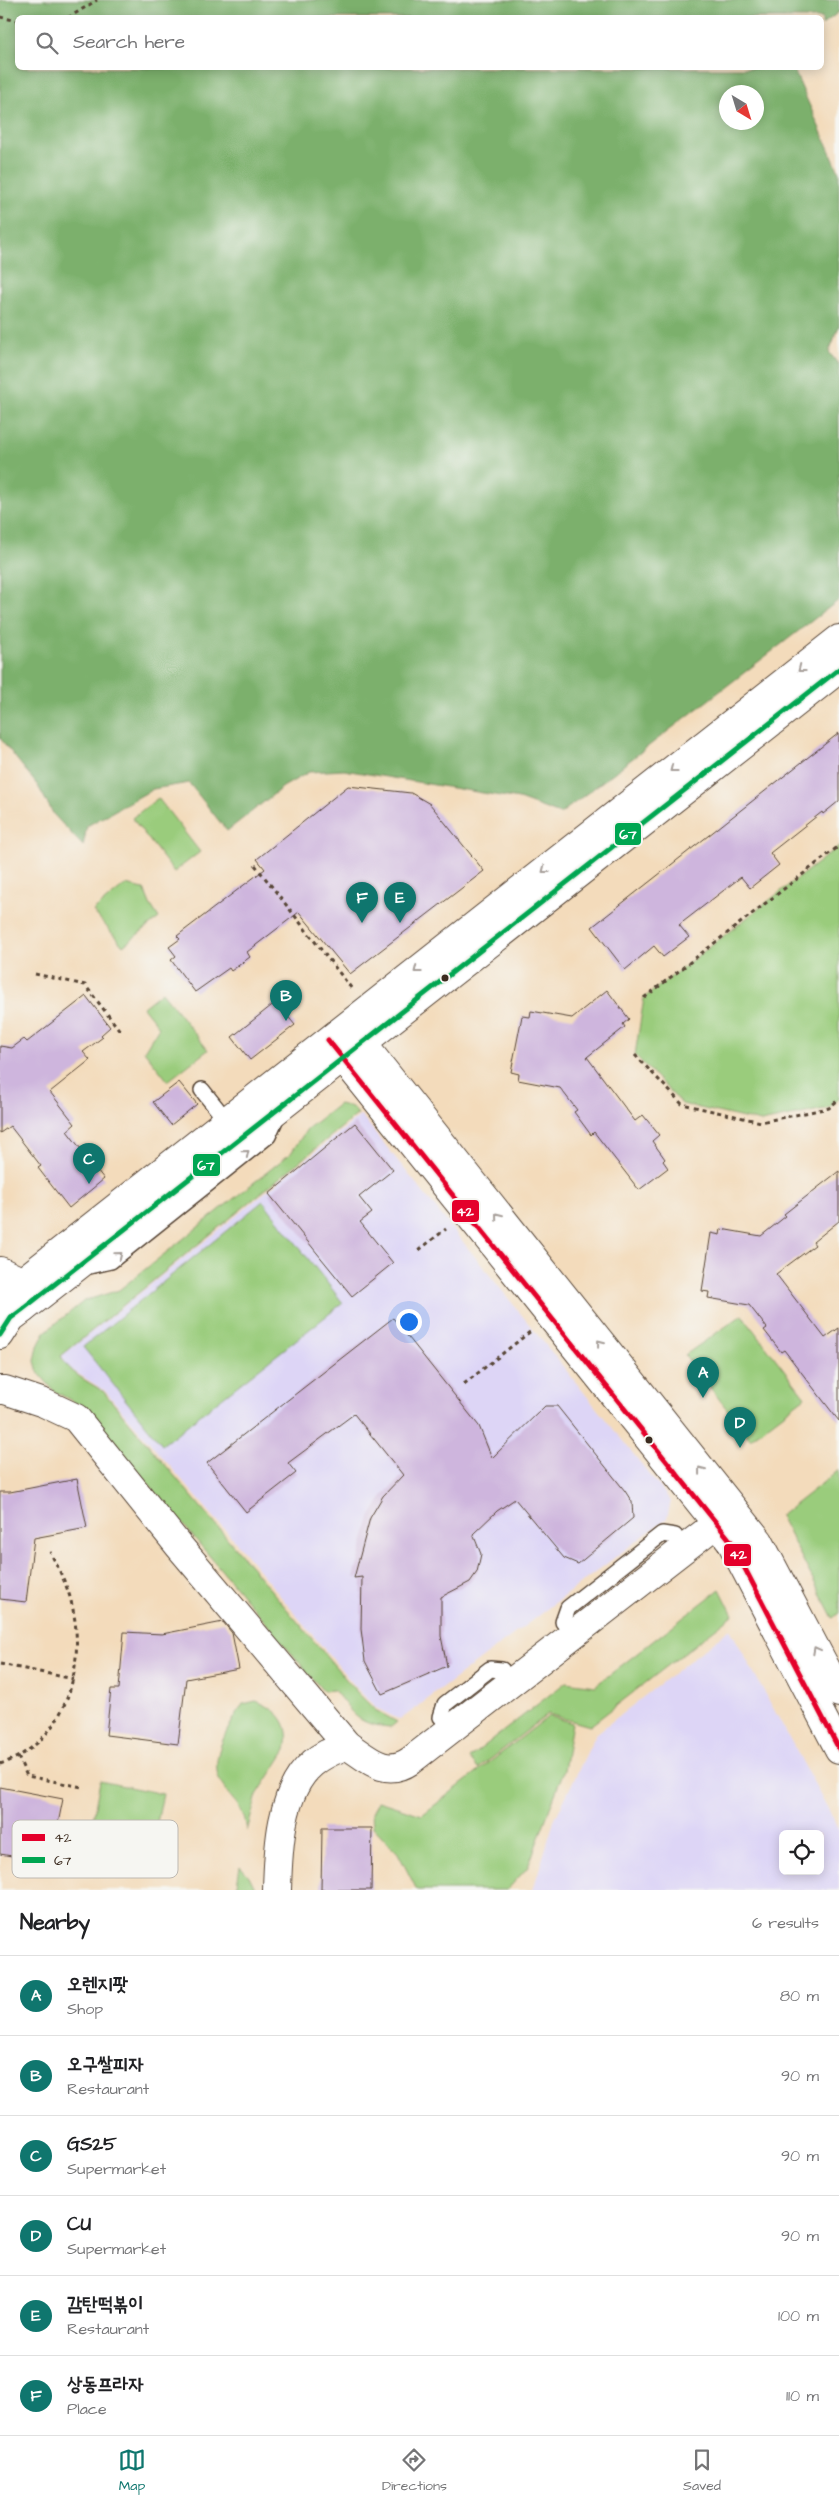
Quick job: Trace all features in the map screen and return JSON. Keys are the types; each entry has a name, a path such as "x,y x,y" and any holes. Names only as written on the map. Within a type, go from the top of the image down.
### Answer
{"street":[{"path":"8,1303 50,1288 283,1104 345,1041 839,639"},
{"path":"0,1335 11,1318 8,1303 10,1276 226,1120 345,1041 839,669"},
{"path":"345,1041 720,1511 759,1541 839,1693"},
{"path":"10,1276 50,1288"},
{"path":"0,1390 44,1403 76,1418 179,1546 353,1749 381,1767 396,1768 404,1766 720,1511"},
{"path":"277,1890 278,1851 291,1794 312,1763 328,1752 353,1749 392,1753 675,1536 720,1511"},
{"path":"720,1511 739,1556 839,1748"}],"lane":[{"path":"202,1090 226,1120"}],"path":[{"path":"73,15 97,0"},
{"path":"0,17 15,20"},
{"path":"644,998 839,846"},
{"path":"255,865 353,990"},
{"path":"35,974 85,985 121,1032"},
{"path":"635,1055 682,1104 761,1122 829,1108 839,1099"},
{"path":"418,1250 449,1227"},
{"path":"464,1384 539,1325"},
{"path":"0,1764 18,1757 43,1738 55,1723 66,1703 74,1679 76,1651 73,1610 69,1594 50,1552"},
{"path":"0,1664 74,1679"},
{"path":"18,1757 27,1776 82,1787"}],"shaded area":[{"path":"361,1115 671,1501 667,1518 400,1720 376,1708 359,1691 233,1539 104,1390 75,1372 66,1364 62,1356"},
{"path":"730,1629 839,1829 839,1890 533,1890 554,1821 596,1734"}],"green space":[{"path":"0,0 839,0 839,12 824,23 824,15 15,15 15,70 794,70 839,172 839,326 829,352 839,365 839,600 560,814 519,799 344,770 309,772 283,787 227,831 189,783 153,789 87,826 83,846 54,815 38,786 0,738"},
{"path":"158,798 200,852 174,872 132,818"},
{"path":"839,846 839,1099 829,1108 761,1122 682,1104 635,1055 644,998"},
{"path":"125,885 144,889 150,904 159,918 123,946 93,911"},
{"path":"162,992 208,1050 168,1081 144,1051 159,1027 143,1007"},
{"path":"339,1104 352,1107 358,1114 61,1356 74,1372 103,1391 356,1691 375,1710 397,1722 391,1727 363,1721 352,1712 334,1690 323,1691 85,1408 54,1391 38,1372 35,1361 38,1346 45,1332 84,1301 119,1290 291,1153 307,1129"},
{"path":"263,1201 343,1303 162,1445 83,1347"},
{"path":"742,1315 805,1397 750,1439 685,1355"},
{"path":"839,1470 839,1613 833,1618 780,1516"},
{"path":"720,1589 733,1615 590,1726 548,1714 478,1769 469,1758 566,1682 595,1686"},
{"path":"256,1701 271,1709 282,1719 287,1733 287,1741 286,1750 257,1795 247,1831 241,1810 222,1785 217,1765 218,1754 226,1732 238,1712 243,1704"},
{"path":"549,1716 572,1723 564,1770 528,1867 507,1890 417,1890 398,1853 373,1827 372,1813 378,1801 422,1815"},
{"path":"100,1781 163,1794 158,1820 93,1820"},
{"path":"240,1866 249,1876 256,1890 236,1890"}],"building":[{"path":"839,733 839,801 770,853 779,865 750,888 741,877 679,925 689,937 663,957 654,946 625,970 592,927"},
{"path":"348,786 411,793 430,804 484,871 350,974 299,912 247,952 250,957 231,971 229,968 195,992 171,960 176,956 169,947 180,939 177,936 265,869 257,859"},
{"path":"607,990 629,1019 623,1024 625,1027 587,1057 635,1121 643,1115 659,1135 652,1141 665,1159 663,1161 668,1168 639,1190 594,1132 591,1135 574,1112 577,1110 560,1088 518,1080 519,1074 511,1072 522,1016 530,1017 531,1011 572,1018"},
{"path":"86,996 110,1027 101,1035 103,1037 83,1052 90,1060 50,1092 75,1124 67,1131 104,1179 69,1208 38,1168 41,1166 10,1126 0,1133 0,1046 12,1048 24,1039 27,1042"},
{"path":"276,1002 295,1025 250,1060 232,1037"},
{"path":"179,1082 197,1104 171,1125 153,1102"},
{"path":"355,1123 393,1170 359,1197 372,1213 360,1222 393,1263 352,1296 269,1194"},
{"path":"839,1171 839,1221 813,1242 815,1245 776,1274 825,1338 839,1328 839,1421 784,1350 781,1352 764,1330 767,1328 749,1305 708,1298 709,1292 702,1291 711,1233 720,1235 721,1229 761,1236 786,1216 784,1214"},
{"path":"393,1318 479,1426 492,1458 545,1406 557,1406 625,1491 632,1502 633,1518 578,1564 564,1558 515,1499 497,1511 473,1534 481,1554 477,1572 470,1582 441,1597 441,1636 447,1666 382,1694 365,1661 361,1629 362,1577 354,1578 370,1518 383,1496 403,1475 354,1414 288,1463 296,1473 246,1512 207,1463"},
{"path":"77,1479 87,1528 34,1538 26,1602 0,1599 0,1492 10,1492"},
{"path":"223,1622 232,1633 239,1669 186,1679 178,1744 106,1735 111,1689 119,1689 124,1632 162,1634"},
{"path":"0,1787 63,1799 59,1820 12,1820 12,1856 0,1854"},
{"path":"322,1828 372,1828 371,1890 321,1890"}],"transit line":[{"name":"67","path":"0,1335 11,1318 839,669"},
{"name":"42","path":"328,1040 730,1540 839,1749"}],"place":[{"name":"상동프라자","path":"362,923"},
{"name":"감탄떡볶이","path":"400,923"},
{"name":"오구쌀피자","path":"286,1021"},
{"name":"GS25","path":"89,1184"},
{"name":"오렌지팟","path":"703,1398"},
{"name":"CU","path":"740,1448"}]}
